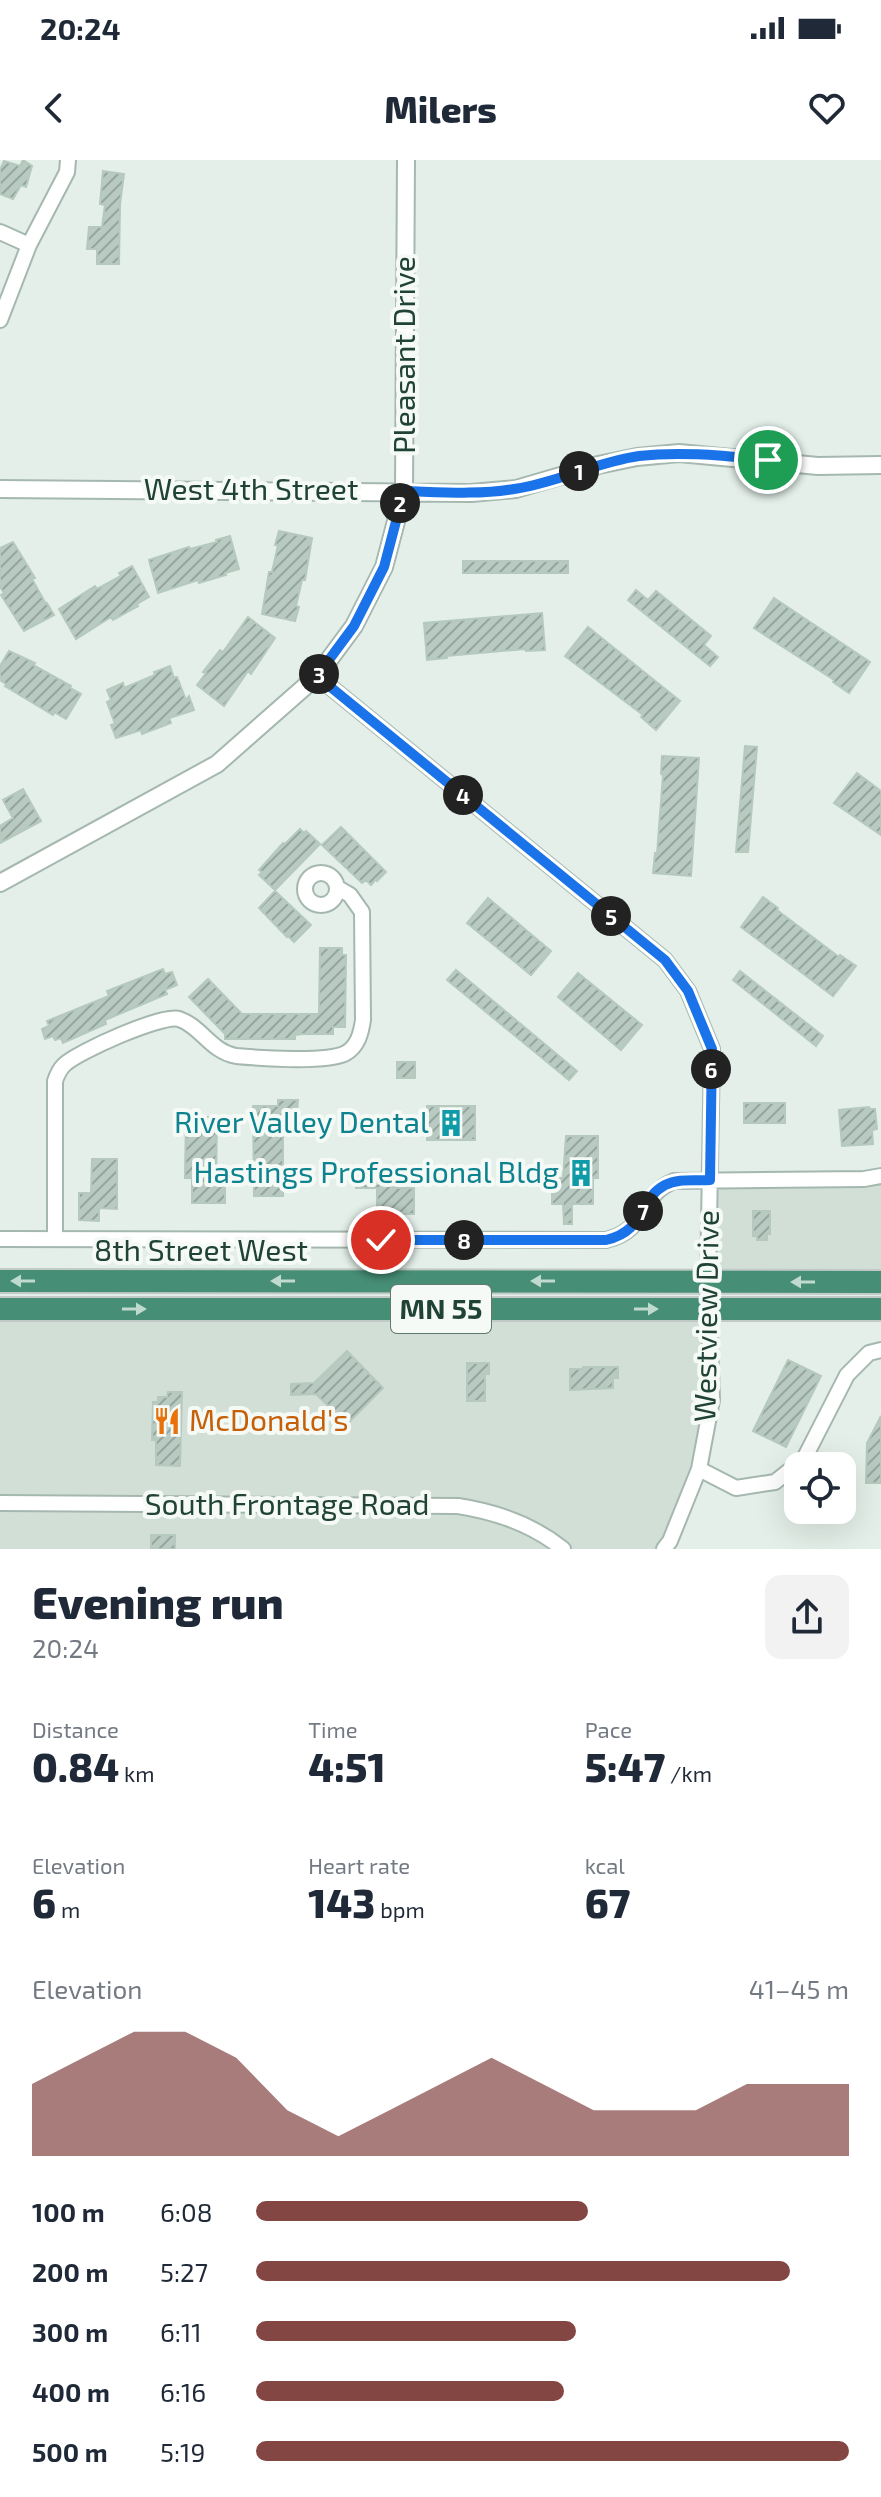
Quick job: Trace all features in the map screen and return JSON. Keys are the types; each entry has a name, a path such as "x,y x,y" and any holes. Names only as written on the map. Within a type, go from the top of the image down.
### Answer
{"highway":[{"name":"8th Street West","path":"0,1281 881,1282"},
{"name":"8th Street West","path":"0,1309 881,1309"}],"street":[{"path":"0,320 29,245 67,172 68,160"},
{"name":"Pleasant Drive","path":"0,883 217,764 317,676 354,626 384,567 404,491 406,160"},
{"path":"0,232 29,245"},
{"name":"West 4th Street","path":"0,489 471,493 516,489 598,465 679,453 818,466 881,465"},
{"name":"Westview Drive","path":"317,676 665,960 688,991 712,1049 708,1282 712,1400 699,1469 664,1549"},
{"path":"55,1239 55,1081 60,1070 72,1059 155,1021 171,1018 187,1023 221,1052 236,1056 333,1057 353,1047 363,1020 362,912 350,895 338,888"},
{"path":"0,1239 606,1240 631,1229 655,1192 674,1181 864,1179 881,1176"},
{"path":"699,1469 736,1488 775,1482 804,1459 847,1375 869,1353 881,1350"},
{"name":"South Frontage Road","path":"0,1503 458,1506 499,1514 524,1523 563,1549"}],"shaded area":[{"path":"881,1176 881,1282 708,1282 710,1180"},
{"path":"0,1309 708,1309 712,1400 699,1469 664,1549 0,1549"}],"building":[{"path":"23,160 32,166 26,187 21,185 13,199 0,194 0,170 4,161 20,166"},
{"path":"103,171 124,174 119,264 97,264 97,249 87,249 89,227 102,227 105,205 100,204"},
{"path":"279,531 312,538 295,621 262,614"},
{"path":"230,536 239,569 158,593 149,560"},
{"path":"13,542 54,615 24,631 1,595 4,593 0,587 0,548"},
{"path":"463,561 568,561 568,573 463,573"},
{"path":"132,566 149,597 76,639 59,609 95,586 97,589 121,576 119,573"},
{"path":"636,590 648,600 656,591 711,636 704,645 718,657 710,666 628,600"},
{"path":"774,598 870,662 849,693 754,628"},
{"path":"542,613 545,650 525,649 427,660 424,623"},
{"path":"248,617 275,638 224,706 197,685 206,673 203,672 220,650 223,652"},
{"path":"588,627 680,701 656,730 641,717 643,715 565,656"},
{"path":"9,651 35,663 33,665 81,694 66,719 54,712 53,715 5,686 0,680 0,666"},
{"path":"170,666 194,710 169,718 171,723 142,734 141,730 116,738 111,725 115,724 107,702 111,700 107,690 123,683 124,688"},
{"path":"745,746 757,747 748,852 736,852"},
{"path":"662,756 699,758 691,876 653,873 657,854"},
{"path":"857,773 881,791 881,835 834,803"},
{"path":"23,789 41,821 0,843 0,826 13,818 3,800"},
{"path":"341,827 386,872 371,885 366,880 362,883 322,845"},
{"path":"300,829 320,844 275,890 259,875 262,872 259,870"},
{"path":"275,891 311,925 294,942 259,908"},
{"path":"763,897 839,957 856,966 833,996 741,927"},
{"path":"488,898 551,951 531,975 467,923"},
{"path":"320,948 342,948 342,955 346,955 345,1027 333,1027 333,1034 302,1034 295,1035 295,1039 225,1039 225,1034 189,997 208,979 242,1014 319,1014"},
{"path":"163,969 165,974 172,972 177,985 165,990 167,994 105,1020 106,1024 63,1043 61,1038 55,1040 53,1036 45,1039 42,1029 49,1026 47,1021 109,996 107,991"},
{"path":"456,970 577,1071 569,1080 447,980"},
{"path":"740,971 823,1036 816,1046 733,980"},
{"path":"578,973 642,1025 621,1050 558,997"},
{"path":"397,1062 415,1062 415,1078 397,1078"},
{"path":"278,1100 298,1100 296,1126 283,1127 283,1170 298,1170 298,1181 283,1181 283,1196 254,1196 253,1106 278,1106"},
{"path":"744,1103 785,1103 785,1123 744,1123"},
{"name":"River Valley Dental","path":"427,1106 475,1106 475,1140 427,1140"},
{"path":"875,1109 877,1129 872,1130 873,1144 842,1146 839,1110"},
{"path":"186,1117 217,1117 216,1186 225,1186 225,1203 192,1203 192,1178 185,1178"},
{"name":"Hastings Professional Bldg","path":"566,1136 598,1136 598,1178 593,1178 593,1204 572,1204 572,1224 564,1224 563,1204 552,1204 552,1178 563,1178"},
{"path":"92,1159 117,1159 117,1209 99,1208 99,1221 79,1220 79,1193 91,1193"},
{"path":"398,1173 398,1188 414,1188 414,1214 377,1214 377,1188 356,1188 356,1174"},
{"path":"753,1211 770,1211 767,1240 757,1240 757,1236 753,1236"},
{"path":"347,1351 383,1388 347,1424 316,1394 291,1395 291,1384 314,1383"},
{"path":"788,1360 821,1376 786,1447 753,1431"},
{"path":"467,1363 489,1363 489,1374 485,1374 485,1401 467,1401"},
{"path":"618,1367 618,1378 613,1378 613,1388 570,1390 570,1369"},
{"name":"McDonald's","path":"168,1392 182,1392 180,1466 156,1465 156,1440 152,1440 153,1402 158,1402 158,1397 167,1397"},
{"path":"881,1416 881,1483 866,1483 867,1443"},
{"path":"151,1535 175,1535 175,1549 151,1549"}],"place":[{"name":"River Valley Dental","path":"451,1123"},
{"name":"Hastings Professional Bldg","path":"581,1173"},
{"name":"McDonald's","path":"167,1421"}],"route":[{"path":"381,1240 606,1240 631,1229 655,1192 663,1186 674,1181 710,1180 712,1049 688,991 665,960 317,676 354,626 384,567 404,491 471,493 516,489 598,465 679,453 768,460"}]}
